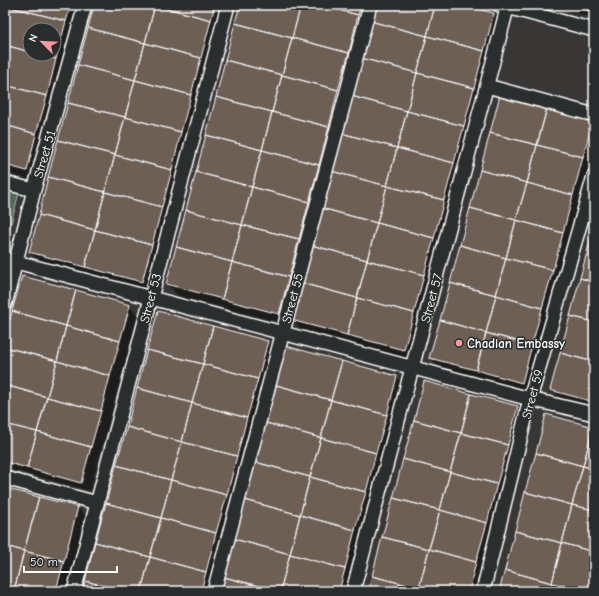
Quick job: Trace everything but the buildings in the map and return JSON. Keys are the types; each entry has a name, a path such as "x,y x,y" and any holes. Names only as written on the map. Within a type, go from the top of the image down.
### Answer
{"street":[{"name":"Street 51","path":"5,304 11,261 34,190 85,5"},
{"name":"Street 53","path":"74,591 228,5"},
{"name":"Street 55","path":"214,591 370,5"},
{"path":"505,6 594,30"},
{"name":"Street 57","path":"353,591 487,86 505,6"},
{"path":"487,86 594,115"},
{"name":"Street 59","path":"484,591 530,399 594,176"},
{"path":"5,183 34,190"},
{"path":"11,261 283,332 530,399 594,414"},
{"path":"5,478 97,503"}],"green space":[{"path":"5,189 19,193 5,246"}],"place":[{"name":"Chadian Embassy","path":"459,343"}]}
